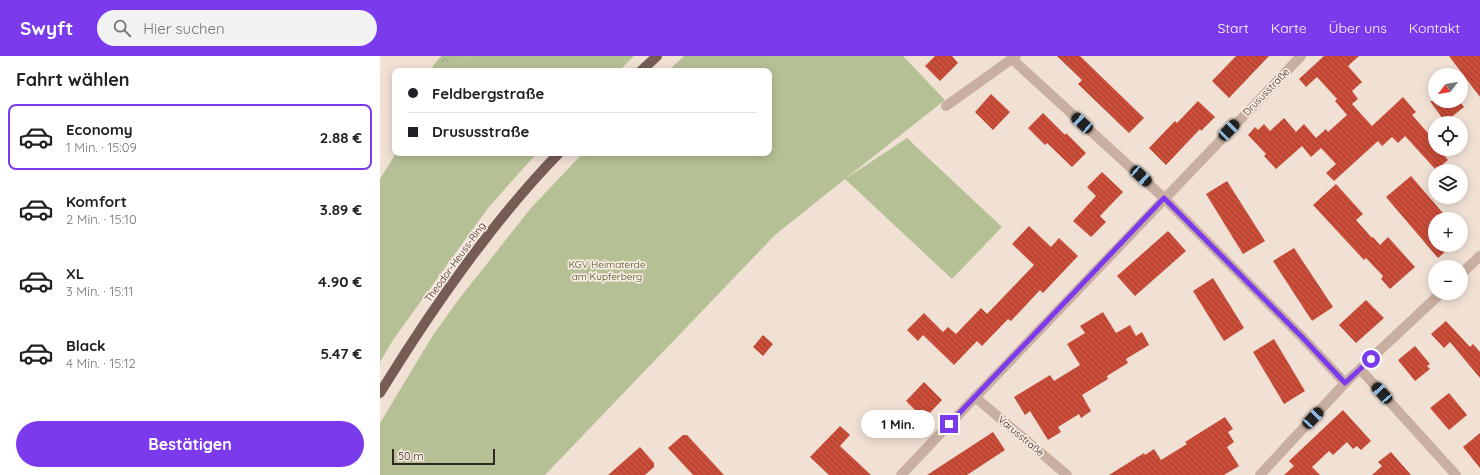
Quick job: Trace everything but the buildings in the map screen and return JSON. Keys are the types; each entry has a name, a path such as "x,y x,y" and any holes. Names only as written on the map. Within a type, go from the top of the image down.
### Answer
{"main road":[{"path":"644,68 657,56"},
{"name":"Theodor-Heuss-Ring","path":"380,394 424,325 467,265 515,202 556,156"}],"street":[{"name":"Drususstraße","path":"901,475 1300,56"},
{"path":"946,106 1014,58 1164,198 1302,337 1345,383"},
{"path":"1468,267 1480,256"},
{"path":"1260,475 1345,383 1434,300"},
{"path":"1360,369 1456,475"},
{"name":"Varusstraße","path":"975,397 1066,475"}],"green space":[{"path":"441,56 467,56 453,68 432,67"},
{"path":"467,56 634,56 622,68 453,68"},
{"name":"KGV Heimaterde am Kupferberg","path":"684,56 903,56 945,100 775,235 545,475 380,475 380,423 433,335 459,299 531,208 580,156 772,156 772,68 671,68"},
{"path":"907,138 1002,227 952,279 845,179"},
{"path":"394,156 534,156 488,208 393,340 380,362 380,179"}],"route":[{"path":"949,424 1164,198 1302,337 1345,383 1371,359"}]}
